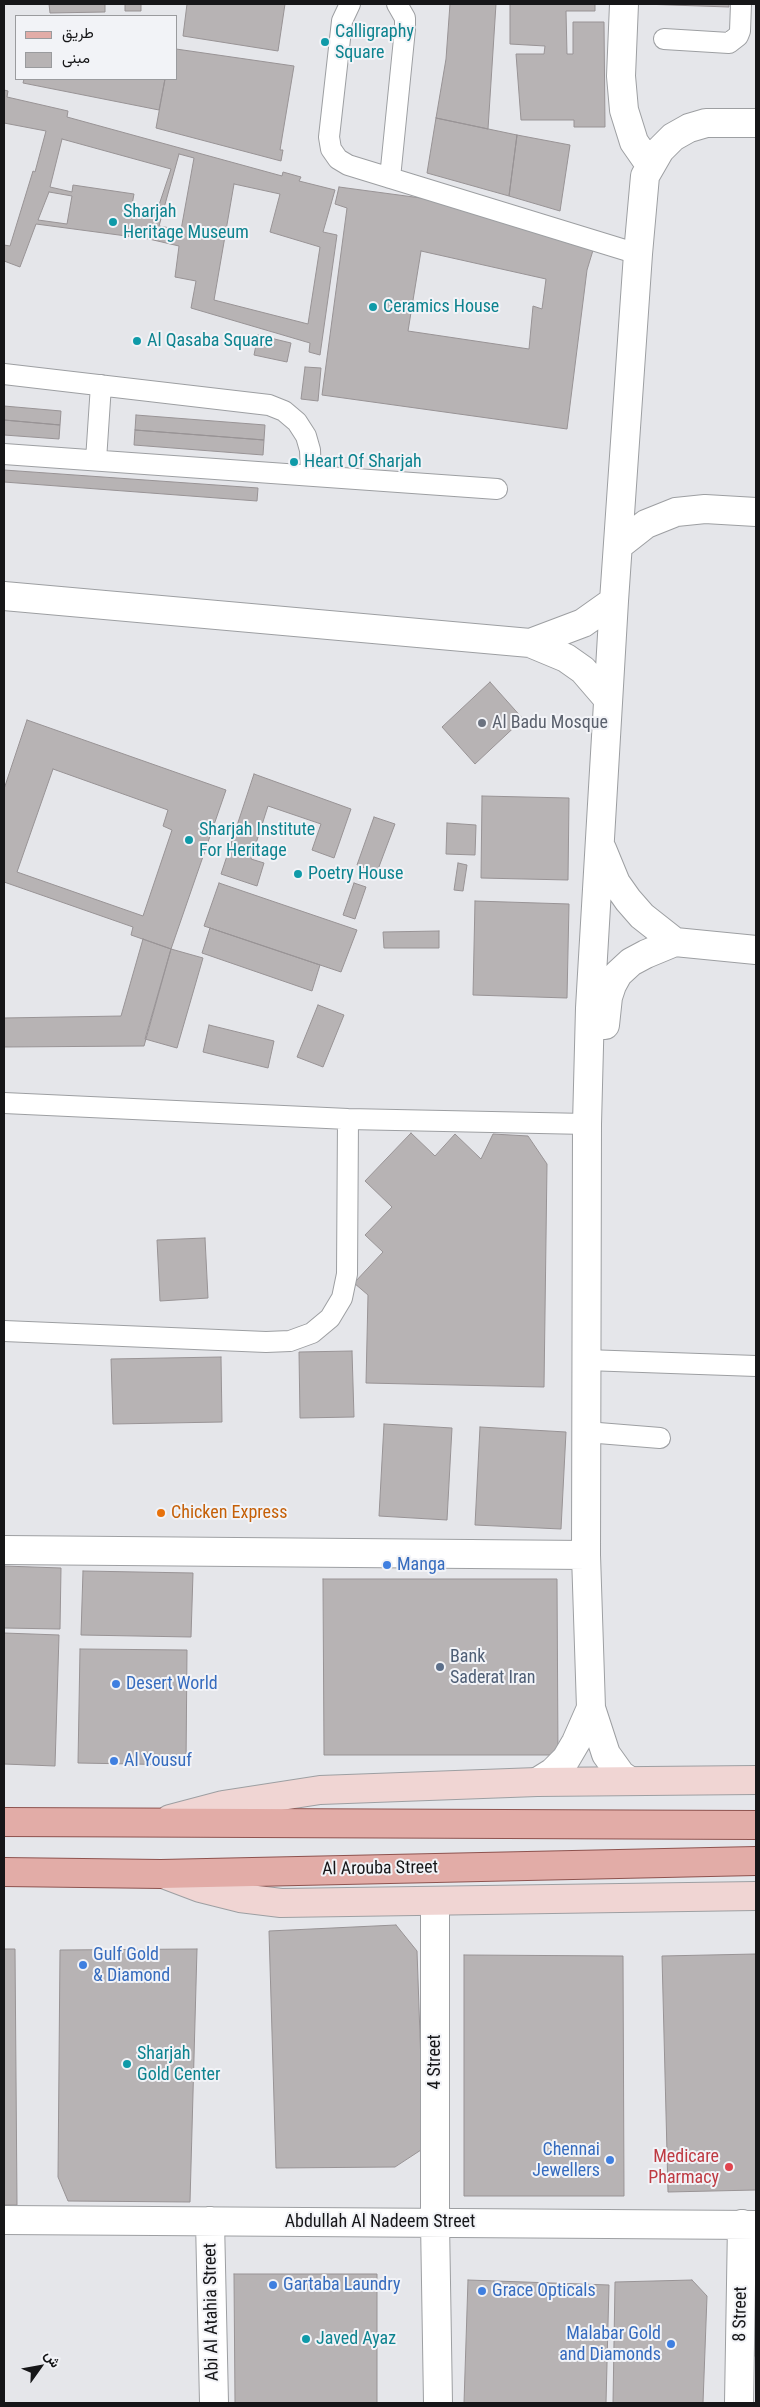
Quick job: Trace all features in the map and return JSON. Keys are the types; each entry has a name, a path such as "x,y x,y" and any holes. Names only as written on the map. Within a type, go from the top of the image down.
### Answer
{"main road":[{"path":"4,1822 756,1825"},
{"name":"Al Arouba Street","path":"4,1872 161,1874 756,1861"}],"street":[{"path":"624,4 621,76 624,110 634,142 650,165"},
{"path":"630,1781 620,1775 606,1754 591,1708 586,1555 587,1124 590,1008 608,699 638,254 645,176 650,165 666,143 689,128 706,123 756,123"},
{"path":"618,546 646,524 676,512 705,509 756,512"},
{"path":"4,596 530,642 566,658 590,676 608,699"},
{"path":"530,642 583,623 614,601"},
{"path":"600,843 607,864 628,900 642,916 676,942"},
{"path":"587,1124 600,1090 606,1009 612,985 618,974 631,962 676,942 756,950"},
{"path":"4,1550 586,1555"},
{"path":"537,1782 553,1772 566,1759 591,1708"},
{"path":"159,1822 223,1804 312,1791 537,1782 756,1780"},
{"path":"161,1874 200,1888 240,1898 281,1903 756,1896"},
{"name":"4 Street","path":"435,1901 435,2222 438,2403"},
{"name":"Abdullah Al Nadeem Street","path":"4,2220 749,2224"},
{"name":"Abi Al Atahia Street","path":"210,2221 214,2403"},
{"name":"8 Street","path":"739,2403 749,2224"}],"lane":[{"path":"350,4 342,21 329,137 331,149 338,159 348,165 638,254"},
{"path":"390,178 405,30 405,18 397,4"},
{"path":"664,39 729,43 738,36 740,31 741,4"},
{"path":"4,374 269,405 284,411 297,422 306,436 310,450 311,476"},
{"path":"96,460 101,385"},
{"path":"4,454 497,489"},
{"path":"4,1103 348,1120 587,1124"},
{"path":"4,1331 266,1342 290,1341 312,1333 330,1318 342,1298 347,1274 348,1120"},
{"path":"586,1360 756,1366"},
{"path":"586,1432 660,1438"}],"building":[{"path":"49,4 105,4 105,12 50,13"},
{"path":"125,4 141,4 141,11 125,11"},
{"path":"187,4 285,4 278,51 183,36"},
{"path":"450,4 496,4 488,129 436,118 446,59"},
{"path":"510,4 595,4 595,11 566,11 567,54 573,54 573,22 604,22 605,127 574,127 574,120 521,120 516,54 544,54 545,46 510,44"},
{"path":"642,4 729,4 729,7"},
{"path":"178,49 294,66 280,150 283,150 281,161 156,128 165,80 178,80"},
{"path":"24,80 165,80 159,110 23,83"},
{"name":"Sharjah Heritage Museum","path":"4,90 8,91 7,97 68,111 67,117 282,176 283,172 301,177 299,181 335,190 323,232 337,235 320,355 309,352 310,343 191,308 196,281 175,277 179,246 149,239 36,224 20,267 4,261 4,245 10,246 33,171 35,172 46,131 4,123","holes":["62,139 171,169 156,214 131,210 134,194 73,185 72,192 50,187","179,154 194,158 181,230 159,226","234,184 280,194 270,232 320,247 308,324 214,300","49,192 72,196 67,224 38,220"]},
{"path":"436,118 517,135 509,196 427,173"},
{"path":"517,135 570,145 560,211 509,196"},
{"name":"Ceramics House","path":"339,187 421,198 422,195 594,247 587,270 567,429 322,395 347,208 335,204","holes":["421,251 546,279 542,309 533,306 529,349 408,331"]},
{"path":"258,335 291,343 287,362 254,355"},
{"path":"305,367 321,368 318,401 301,399"},
{"path":"4,406 61,411 60,425 4,420"},
{"path":"136,415 265,425 264,440 135,430"},
{"path":"4,420 60,425 59,439 4,435"},
{"path":"135,430 264,440 263,455 134,445"},
{"path":"4,470 258,488 257,501 4,482"},
{"name":"Al Badu Mosque","path":"490,682 523,719 475,764 442,727"},
{"name":"Sharjah Institute For Heritage","path":"27,720 226,790 171,949 131,935 133,927 4,882 4,789","holes":["53,769 168,810 163,826 172,830 143,916 17,872"]},
{"path":"254,774 351,809 334,858 312,850 321,824 268,806 251,859 264,863 257,886 221,874"},
{"path":"482,796 569,798 568,880 481,878"},
{"path":"374,817 395,824 377,872 357,865"},
{"path":"447,823 476,825 475,855 446,854"},
{"path":"458,863 467,865 463,891 454,890"},
{"path":"219,883 357,930 341,972 204,926"},
{"path":"354,883 366,887 355,919 343,915"},
{"path":"475,901 569,904 567,998 473,995"},
{"path":"210,928 320,965 312,991 202,953"},
{"path":"439,931 439,948 384,948 383,932"},
{"path":"143,939 171,949 144,1046 4,1047 4,1018 121,1016"},
{"path":"171,949 203,958 177,1048 145,1039"},
{"path":"318,1005 344,1015 323,1067 297,1057"},
{"path":"209,1025 274,1041 268,1068 203,1052"},
{"path":"411,1133 435,1156 455,1134 481,1159 493,1134 528,1136 547,1164 544,1387 366,1383 368,1295 354,1283 383,1252 365,1235 392,1207 365,1181"},
{"path":"205,1238 208,1298 160,1301 157,1240"},
{"path":"352,1351 354,1417 300,1418 299,1352"},
{"path":"221,1357 222,1422 113,1424 111,1359"},
{"path":"384,1424 452,1428 447,1520 379,1516"},
{"path":"480,1427 566,1432 561,1529 475,1525"},
{"path":"4,1566 61,1568 60,1629 4,1628"},
{"path":"83,1571 193,1573 191,1637 81,1635"},
{"name":"Bank Saderat Iran","path":"323,1579 557,1579 558,1755 324,1755"},
{"path":"4,1633 59,1635 55,1766 4,1764"},
{"path":"80,1649 187,1650 186,1765 78,1763"},
{"path":"396,1925 417,1951 424,2148 395,2167 276,2168 269,1931"},
{"path":"4,1949 15,1949 17,2205 4,2205"},
{"name":"Sharjah Gold Center","path":"197,1949 190,2202 68,2201 58,2177 60,1950"},
{"path":"756,1954 756,2190 668,2192 662,1956"},
{"path":"464,1955 623,1956 624,2196 464,2196"},
{"path":"756,2269 756,2356 754,2356"},
{"name":"Javed Ayaz","path":"234,2274 377,2274 377,2403 235,2403"},
{"path":"468,2280 609,2285 606,2403 464,2403"},
{"path":"692,2280 707,2296 703,2403 613,2403 615,2282"}],"place":[{"name":"Calligraphy Square","path":"325,42"},
{"name":"Sharjah Heritage Museum","path":"113,222"},
{"name":"Ceramics House","path":"373,307"},
{"name":"Al Qasaba Square","path":"137,341"},
{"name":"Heart Of Sharjah","path":"294,462"},
{"name":"Al Badu Mosque","path":"482,723"},
{"name":"Sharjah Institute For Heritage","path":"189,840"},
{"name":"Poetry House","path":"298,874"},
{"name":"Chicken Express","path":"161,1513"},
{"name":"Manga","path":"387,1565"},
{"name":"Bank Saderat Iran","path":"440,1667"},
{"name":"Desert World","path":"116,1684"},
{"name":"Al Yousuf","path":"114,1761"},
{"name":"Gulf Gold & Diamond","path":"83,1965"},
{"name":"Sharjah Gold Center","path":"127,2064"},
{"name":"Chennai Jewellers","path":"610,2160"},
{"name":"Medicare Pharmacy","path":"729,2167"},
{"name":"Gartaba Laundry","path":"273,2285"},
{"name":"Grace Opticals","path":"482,2291"},
{"name":"Javed Ayaz","path":"306,2339"},
{"name":"Malabar Gold and Diamonds","path":"671,2344"}]}
